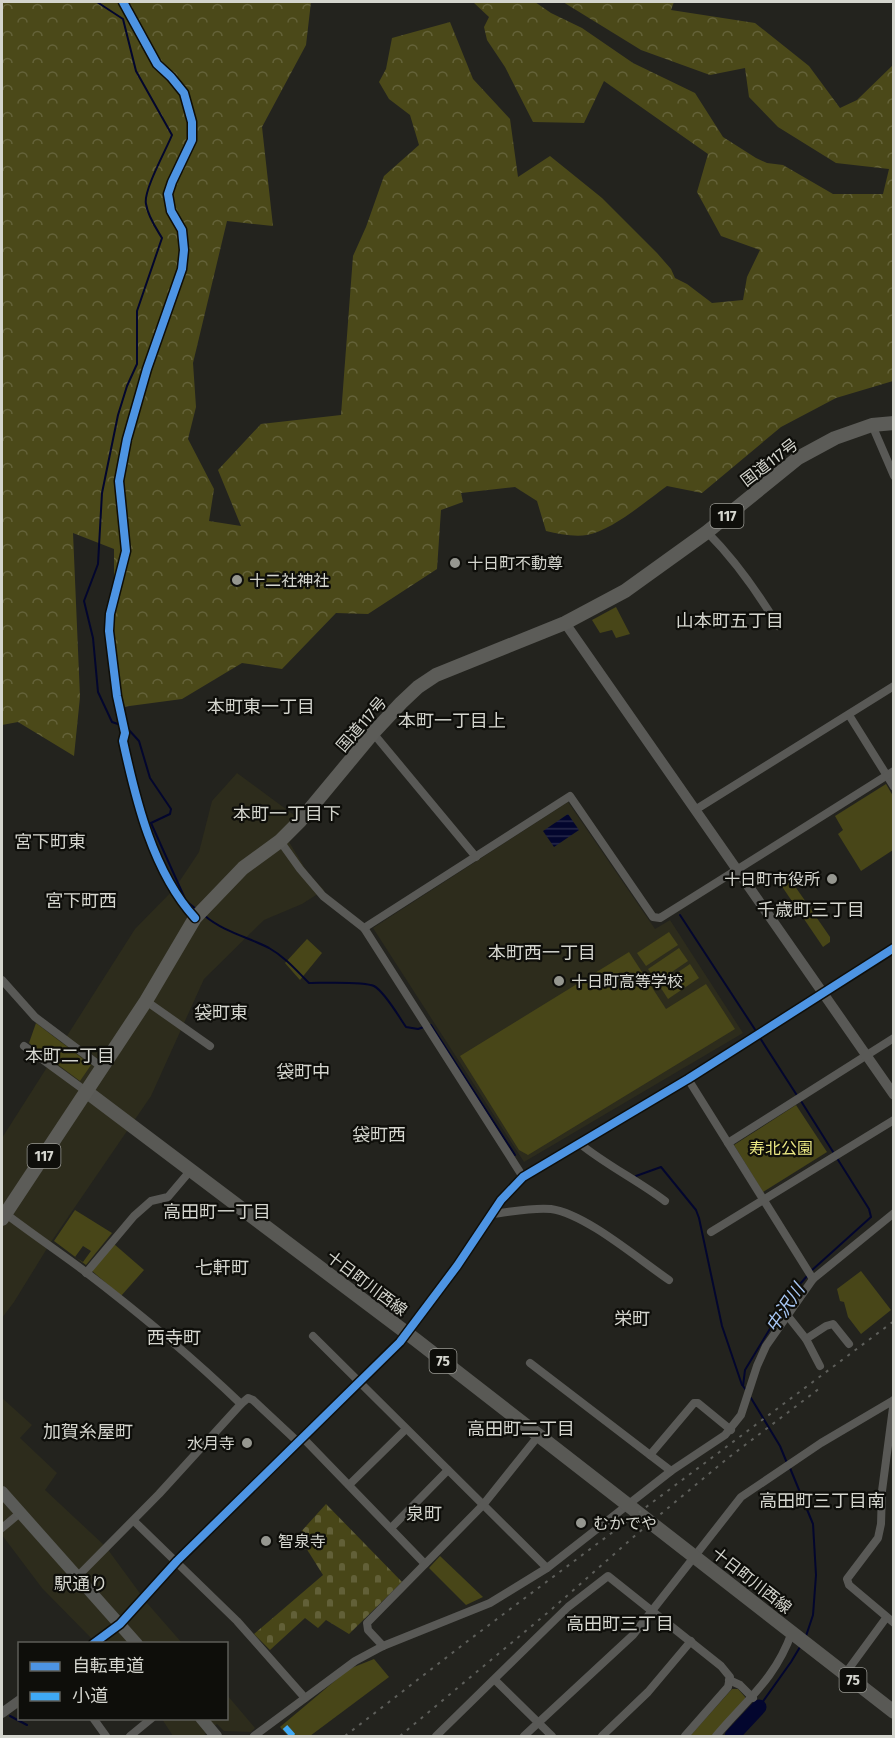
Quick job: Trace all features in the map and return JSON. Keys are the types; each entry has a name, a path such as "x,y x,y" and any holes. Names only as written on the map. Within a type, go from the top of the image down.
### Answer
{"highway":[{"name":"国道117号","path":"3,1214 103,1068 195,918 243,868 280,841 300,821 373,733 418,687 436,675 565,623 626,591 706,532 798,458 835,438 872,425 894,423"}],"main road":[{"name":"十日町川西線","path":"87,1092 408,1334 794,1634"},
{"path":"2,1492 135,1642"},
{"name":"75","path":"794,1634 894,1712"},
{"path":"202,1720 216,1737"}],"street":[{"path":"123,2 158,64 184,93 192,122 192,140 168,194 171,211 182,230 184,250 182,269 147,369 127,439 119,481 126,551 110,614 109,631 124,733 123,741 141,816 169,882 195,918"},
{"path":"872,425 894,476"},
{"path":"706,532 726,552 757,590 778,626"},
{"path":"565,623 894,1095"},
{"path":"695,810 894,686"},
{"path":"849,715 890,773 894,787"},
{"path":"373,733 476,857"},
{"path":"364,928 570,796 654,917 660,918 890,773"},
{"path":"280,841 323,896 364,928 523,1177"},
{"path":"96,1642 120,1624 177,1561 408,1334 501,1200 523,1177 688,1079 894,948"},
{"path":"2,980 35,1017 103,1068"},
{"path":"146,1001 210,1046"},
{"path":"728,1143 894,1038"},
{"path":"24,1046 87,1092"},
{"path":"688,1079 813,1279"},
{"path":"711,1232 894,1120"},
{"path":"579,1143 601,1161 626,1174 665,1202"},
{"path":"86,1272 134,1216 151,1201 168,1197 190,1171"},
{"path":"492,1214 548,1209 563,1211 593,1226 669,1280"},
{"path":"254,1737 355,1661 383,1646 490,1603 547,1568 671,1471 731,1430 741,1415 766,1346 813,1279 894,1213"},
{"path":"3,1214 86,1272 205,1370 241,1404"},
{"path":"787,1315 806,1339 820,1366"},
{"path":"806,1339 833,1324 849,1344"},
{"path":"313,1336 547,1568"},
{"path":"530,1363 671,1471"},
{"path":"78,1576 134,1521 248,1398 300,1440 349,1485 425,1564"},
{"path":"524,1737 537,1722 633,1635 741,1497 820,1443 894,1400"},
{"path":"845,1674 890,1621 849,1585 847,1579 878,1538 894,1400"},
{"path":"650,1455 694,1403 698,1403 731,1430"},
{"path":"349,1485 406,1429"},
{"path":"383,1646 368,1629 368,1623 483,1505 539,1435"},
{"path":"391,1528 448,1470"},
{"path":"2,1528 21,1512"},
{"path":"134,1521 237,1621 305,1698"},
{"path":"436,1737 568,1607 608,1576 691,1641 721,1666 730,1677 728,1687 685,1737"},
{"path":"716,1737 753,1698 786,1651 794,1634"},
{"path":"602,1737 648,1692 691,1641"},
{"path":"495,1680 552,1737"},
{"path":"729,1680 740,1685 753,1698"},
{"path":"2,1713 18,1701"},
{"path":"94,1720 106,1737"},
{"path":"130,1737 151,1720"}],"shaded area":[{"path":"237,773 306,824 289,842 308,873 324,890 302,904 264,920 204,979 151,1096 2,1318 2,1138 135,929 175,888 199,852 212,801"},
{"name":"十日町高等学校","path":"568,802 655,929 670,920 743,1033 524,1162 373,928"},
{"path":"2,1398 32,1425 20,1438 57,1473 45,1490 106,1547 147,1603 181,1642 93,1640 42,1588 2,1535"},
{"path":"228,1696 255,1728 251,1732 224,1731 217,1724 203,1736 173,1736 163,1720 228,1720"}],"green space":[{"path":"2,2 311,2 306,45 262,127 273,226 227,221 193,363 196,407 188,439 214,489 209,521 241,526 218,470 261,424 341,415 353,256 384,176 419,145 410,115 389,99 379,82 386,69 392,38 450,22 473,79 510,119 518,177 550,156 602,198 657,253 671,269 675,278 712,303 743,300 747,277 760,250 721,236 697,192 708,154 604,81 584,123 533,122 505,67 487,40 484,27 489,17 473,2 535,2 551,13 582,28 633,63 695,93 723,137 756,158 767,163 783,165 833,194 883,194 889,169 836,163 778,127 749,97 745,68 710,75 641,50 563,2 674,2 671,10 755,23 809,66 840,108 857,100 893,65 893,381 836,398 781,427 702,493 667,486 618,521 587,535 546,531 537,501 515,487 461,493 463,502 441,510 437,569 368,614 336,613 282,669 242,663 182,699 122,707 114,642 114,549 73,533 80,697 74,756 18,722 2,725"},
{"path":"616,607 630,634 616,638 612,630 600,633 592,620"},
{"path":"886,784 893,796 893,850 861,871 838,834 843,830 835,816"},
{"path":"790,879 830,937 830,942 823,947 781,885"},
{"path":"669,932 678,945 646,966 637,953"},
{"path":"307,939 322,953 300,980 285,963"},
{"path":"679,948 688,961 657,982 648,969"},
{"path":"629,952 666,1009 706,984 735,1029 528,1155 519,1150 460,1056"},
{"path":"690,964 699,978 668,999 659,985"},
{"path":"36,1023 91,1065 80,1081 29,1043"},
{"name":"寿北公園","path":"796,1105 827,1152 763,1192 734,1145"},
{"path":"75,1210 112,1233 86,1265 77,1258 83,1262 91,1251 83,1246 75,1257 54,1241"},
{"path":"114,1244 144,1270 121,1296 91,1270"},
{"path":"861,1271 891,1310 861,1334 848,1317 837,1289"},
{"path":"326,1504 402,1582 349,1634 326,1620 318,1628 305,1618 270,1650 254,1634 323,1575 298,1535"},
{"path":"440,1556 483,1597 466,1605 429,1568"},
{"path":"374,1659 389,1677 310,1736 288,1736 280,1727 349,1669"},
{"path":"732,1689 738,1689 745,1697 745,1702 711,1736 690,1736"}],"water":[{"path":"568,814 579,830 554,847 543,831"}],"waterway":[{"path":"97,2 123,19 136,71 172,135 151,180 146,198 148,213 162,238 137,311 137,364 118,415 102,493 98,564 84,601 93,638 98,692 112,722 121,725"},
{"path":"128,729 139,741 150,778 171,809 170,814 151,823 186,901 196,909"},
{"name":"中沢川","path":"680,915 756,1031"},
{"path":"205,916 220,926 275,952 309,983 352,983 374,986 387,999 406,1027 418,1029 424,1027"},
{"path":"429,1025 515,1155"},
{"name":"中沢川","path":"760,1038 798,1097"},
{"name":"中沢川","path":"801,1101 869,1209 871,1217 811,1271"},
{"path":"636,1176 661,1167 696,1210 722,1326 742,1385"},
{"name":"中沢川","path":"746,1390 743,1386 745,1370 791,1294 808,1275"},
{"name":"中沢川","path":"751,1398 780,1446 787,1463"},
{"name":"中沢川","path":"790,1468 813,1524 816,1575 813,1615 806,1636"},
{"name":"中沢川","path":"759,1707 800,1647"},
{"name":"中沢川","path":"732,1736 759,1707"},
{"path":"10,1716 27,1725"}],"railway":[{"path":"345,1736 469,1640 894,1321"},
{"path":"400,1736 728,1458 820,1388"}],"marked path":[{"path":"285,1727 293,1736"}],"cycle path":[{"path":"123,2 157,64 184,93 192,122 192,140 168,194 171,211 182,230 184,250 182,269 147,369 127,439 119,481 126,551 110,614 109,631 117,696 125,733 123,741 140,811 157,858 180,900 195,918"},
{"path":"96,1642 120,1624 177,1561 400,1342 457,1266 501,1200 523,1177 688,1079 894,948"}],"place":[{"name":"十日町不動尊","path":"455,563"},
{"name":"十二社神社","path":"237,580"},
{"name":"十日町市役所","path":"832,879"},
{"name":"十日町高等学校","path":"559,981"},
{"name":"水月寺","path":"247,1443"},
{"name":"むかでや","path":"581,1523"},
{"name":"智泉寺","path":"266,1541"}],"district":[{"name":"山本町五丁目","path":"730,621"},
{"name":"本町東一丁目","path":"261,707"},
{"name":"本町一丁目上","path":"452,721"},
{"name":"本町一丁目下","path":"287,814"},
{"name":"宮下町東","path":"50,842"},
{"name":"宮下町西","path":"81,901"},
{"name":"千歳町三丁目","path":"811,910"},
{"name":"本町西一丁目","path":"542,953"},
{"name":"袋町東","path":"221,1013"},
{"name":"本町二丁目","path":"70,1056"},
{"name":"袋町中","path":"303,1072"},
{"name":"袋町西","path":"379,1135"},
{"name":"高田町一丁目","path":"217,1212"},
{"name":"七軒町","path":"222,1268"},
{"name":"栄町","path":"632,1319"},
{"name":"西寺町","path":"174,1338"},
{"name":"高田町二丁目","path":"521,1429"},
{"name":"加賀糸屋町","path":"88,1432"},
{"name":"高田町三丁目南","path":"822,1501"},
{"name":"泉町","path":"424,1514"},
{"name":"駅通り","path":"81,1584"},
{"name":"高田町三丁目","path":"620,1624"}]}
